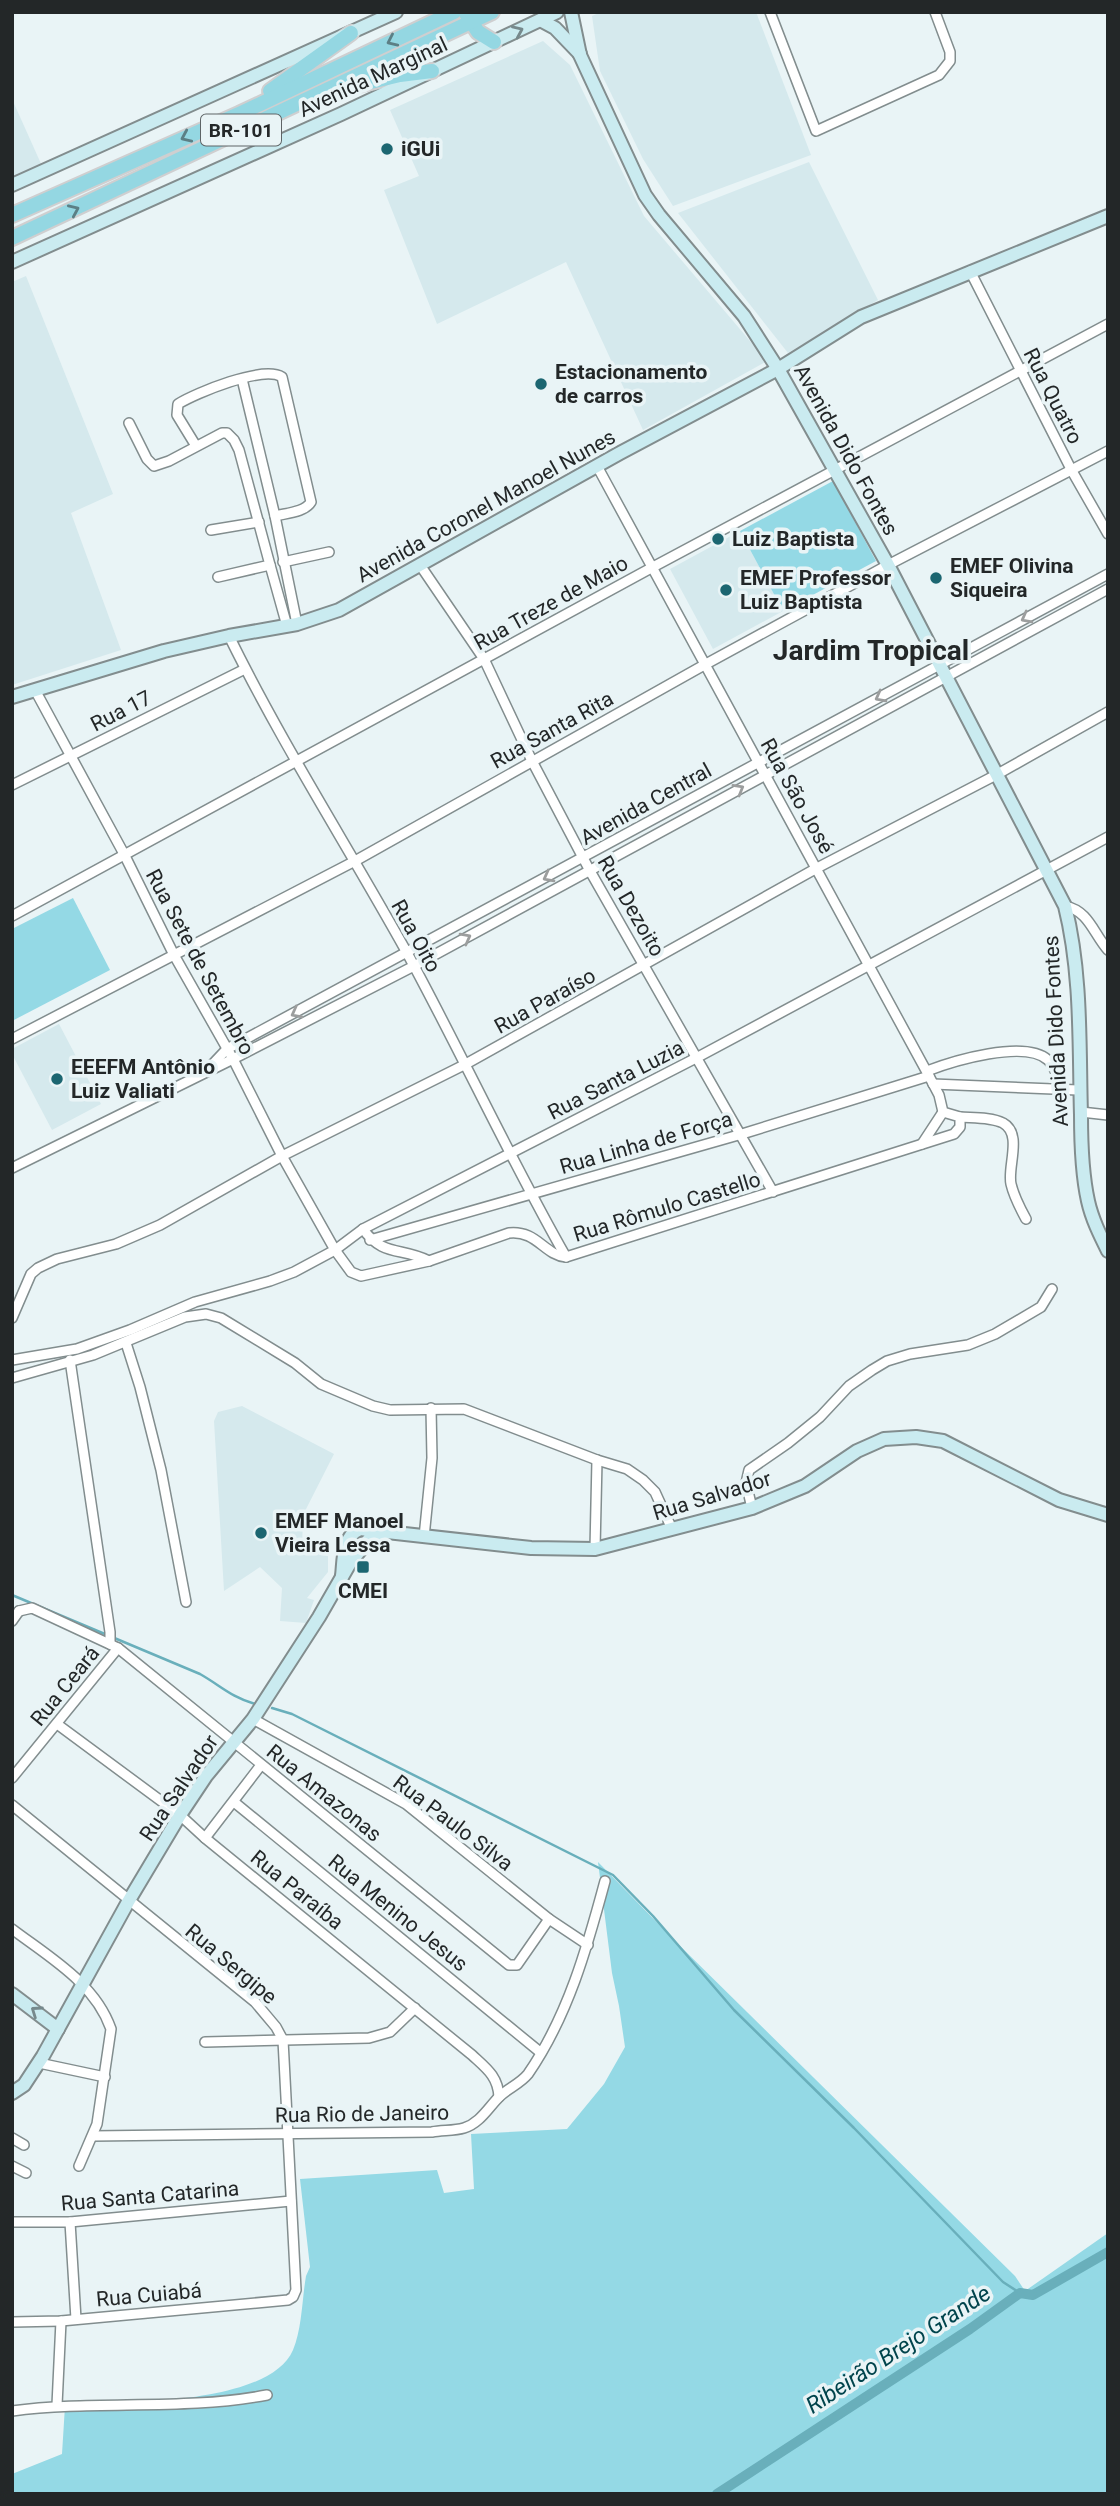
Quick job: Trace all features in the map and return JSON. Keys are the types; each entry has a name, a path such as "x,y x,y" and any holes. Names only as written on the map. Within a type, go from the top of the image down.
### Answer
{"main road":[{"name":"BR-101","path":"12,215 239,114 454,12"},
{"name":"BR-101","path":"12,238 108,195 468,17 492,12"},
{"path":"468,17 478,32 494,41"},
{"path":"239,114 351,33"},
{"path":"322,90 432,71"}],"street":[{"path":"12,186 396,12"},
{"name":"Avenida Marginal","path":"12,262 557,12"},
{"name":"Avenida Dido Fontes","path":"571,12 580,55 645,195 744,316 778,369 888,565 1065,905 1076,964 1084,1179 1095,1224 1108,1251"},
{"path":"770,12 816,131 939,75 950,61 950,52 935,12"},
{"name":"Avenida Dido Fontes","path":"542,21 562,34 580,55"},
{"name":"Avenida Coronel Manoel Nunes","path":"12,697 164,650 292,625 340,610 597,466 778,369 861,317 1108,216"},
{"name":"Rua Quatro","path":"970,271 1072,471 1108,534"},
{"name":"Rua Treze de Maio","path":"12,916 1020,369 1108,324"},
{"path":"195,446 177,415 178,404 242,379 265,373 278,374 283,381 311,502 303,509 275,516"},
{"path":"242,379 275,516 292,625"},
{"path":"129,423 147,459 154,466 222,433 227,433 234,440 270,565 292,625"},
{"name":"Rua Santa Rita","path":"12,1038 355,862 706,664 888,565 1108,451"},
{"name":"Rua São José","path":"597,466 930,1077 943,1112"},
{"path":"211,530 258,522"},
{"path":"283,562 329,552"},
{"path":"218,577 270,565"},
{"name":"Rua Dezoito","path":"420,565 484,659 532,761 583,859 774,1192"},
{"name":"Avenida Central","path":"206,1072 228,1049 1108,574"},
{"name":"Avenida Central","path":"12,1168 414,966 1108,589"},
{"name":"Rua Oito","path":"229,636 296,762 414,966 530,1195 566,1257"},
{"name":"Rua 17","path":"12,785 245,668"},
{"name":"Rua Sete de Setembro","path":"35,690 124,854 174,955 228,1049 282,1156 335,1250"},
{"name":"Rua Paraíso","path":"12,1318 32,1274 38,1268 58,1259 138,1236 282,1156 464,1065 817,868 996,775 1108,712"},
{"name":"Rua Santa Luzia","path":"12,1360 69,1351 130,1330 195,1302 294,1272 335,1250 363,1229 698,1057 1108,837"},
{"path":"1065,905 1076,908 1084,915 1108,950"},
{"path":"930,1077 942,1065 1018,1050 1031,1051 1047,1059 1062,1089"},
{"name":"Rua Linha de Força","path":"370,1240 930,1077 1079,1090"},
{"path":"922,1144 943,1112 1002,1123 1010,1129 1014,1145 1009,1170 1010,1183 1015,1200 1026,1219"},
{"path":"1080,1112 1108,1115"},
{"name":"Rua Rômulo Castello","path":"335,1250 351,1272 361,1276 429,1261 509,1233 529,1235 555,1254 566,1257 954,1134 960,1127 960,1117"},
{"path":"363,1229 370,1240 381,1248 413,1254 429,1261"},
{"path":"752,1508 746,1483 749,1470 788,1444 820,1417 849,1386 887,1361 911,1354 968,1345 995,1334 1041,1307 1052,1289"},
{"path":"12,1377 71,1362 125,1343 185,1317 206,1314 230,1324 295,1363 321,1384 373,1406 390,1410 464,1409 626,1469 655,1492 672,1529"},
{"path":"125,1343 162,1470 186,1602"},
{"path":"69,1351 112,1641"},
{"path":"424,1537 432,1458 432,1408"},
{"name":"Rua Salvador","path":"12,2093 24,2085 39,2063 128,1902 180,1815 232,1742 253,1719 320,1617 342,1576 346,1541 354,1531 360,1529 531,1548 595,1549 752,1508 805,1486 866,1447 884,1440 916,1437 943,1441 1059,1500 1108,1515"},
{"path":"595,1549 597,1460"},
{"name":"Rua Amazonas","path":"16,1609 32,1608 112,1641 232,1742 509,1965 517,1965 549,1919"},
{"path":"12,1621 16,1609"},
{"name":"Rua Ceará","path":"12,1778 57,1724 112,1641"},
{"name":"Rua Paulo Silva","path":"253,1719 406,1804 549,1919 588,1945"},
{"name":"Rua Paraíba","path":"57,1724 180,1815 415,2008 494,2075 499,2085 499,2096"},
{"path":"205,1838 261,1765"},
{"name":"Rua Menino Jesus","path":"234,1801 540,2052"},
{"name":"Rua Sergipe","path":"12,1805 128,1902 255,2002 283,2040"},
{"name":"Rua Rio de Janeiro","path":"93,2136 432,2132 463,2128 475,2123 499,2096 526,2076 563,2013 588,1945 605,1881"},
{"path":"12,1929 84,1984 111,2029 97,2124 79,2166"},
{"path":"12,1994 58,2029"},
{"path":"205,2042 381,2036 390,2032 415,2008"},
{"path":"283,2040 291,2202"},
{"path":"39,2063 105,2077"},
{"path":"12,2138 24,2145"},
{"path":"12,2166 26,2173"},
{"name":"Rua Santa Catarina","path":"12,2222 70,2222 291,2202"},
{"name":"Rua Cuiabá","path":"12,2322 61,2321 288,2300 296,2290 291,2202"},
{"path":"12,2213 23,2222"},
{"path":"70,2222 76,2319"},
{"path":"57,2405 61,2321"},
{"path":"12,2411 57,2405 215,2402 267,2395"}],"shaded area":[{"path":"601,12 756,12 811,155 673,206 643,159 600,71 592,16"},
{"path":"543,41 570,65 644,216 767,361 643,430 566,262 437,324 384,190 419,176 390,110"},
{"path":"12,99 42,166 12,179"},
{"path":"809,162 878,300 788,353 678,213"},
{"path":"26,276 113,494 71,513 121,650 12,685 12,282"},
{"path":"833,481 876,561 783,611 740,531"},
{"name":"EMEF Professor Luiz Baptista","path":"740,531 783,611 713,649 670,569"},
{"path":"73,898 110,970 12,1021 12,929"},
{"name":"EEEFM Antônio Luiz Valiati","path":"59,1024 101,1104 52,1130 12,1054 12,1049"},
{"name":"EMEF Manoel Vieira Lessa","path":"242,1406 334,1454 303,1515 302,1551 328,1556 328,1572 307,1598 314,1600 306,1623 280,1621 282,1588 260,1567 224,1591 214,1421 218,1412"},
{"path":"598,1862 1015,2276 1025,2291 1108,2233 1108,2494 12,2494 12,2474 62,2454 65,2406 190,2398 255,2382 279,2368 296,2342 306,2276 310,2267 300,2179 437,2170 444,2193 474,2189 471,2134 567,2129 604,2084 625,2047 612,1973"}],"waterway":[{"path":"12,1595 200,1674 233,1695 255,1704"},
{"path":"272,1708 292,1714 613,1875 653,1916 734,2010 854,2128 1003,2282 1020,2293"},
{"name":"Ribeirão Brejo Grande","path":"717,2494 970,2329 1020,2293 1033,2295 1108,2252"}],"place":[{"name":"iGUi","path":"387,149"},
{"name":"Estacionamento de carros","path":"541,384"},
{"name":"Luiz Baptista","path":"718,539"},
{"name":"EMEF Olivina Siqueira","path":"936,578"},
{"name":"EMEF Professor Luiz Baptista","path":"726,590"},
{"name":"EEEFM Antônio Luiz Valiati","path":"57,1079"},
{"name":"EMEF Manoel Vieira Lessa","path":"261,1533"},
{"name":"CMEI","path":"363,1567"}],"district":[{"name":"Jardim Tropical","path":"871,650"}]}
